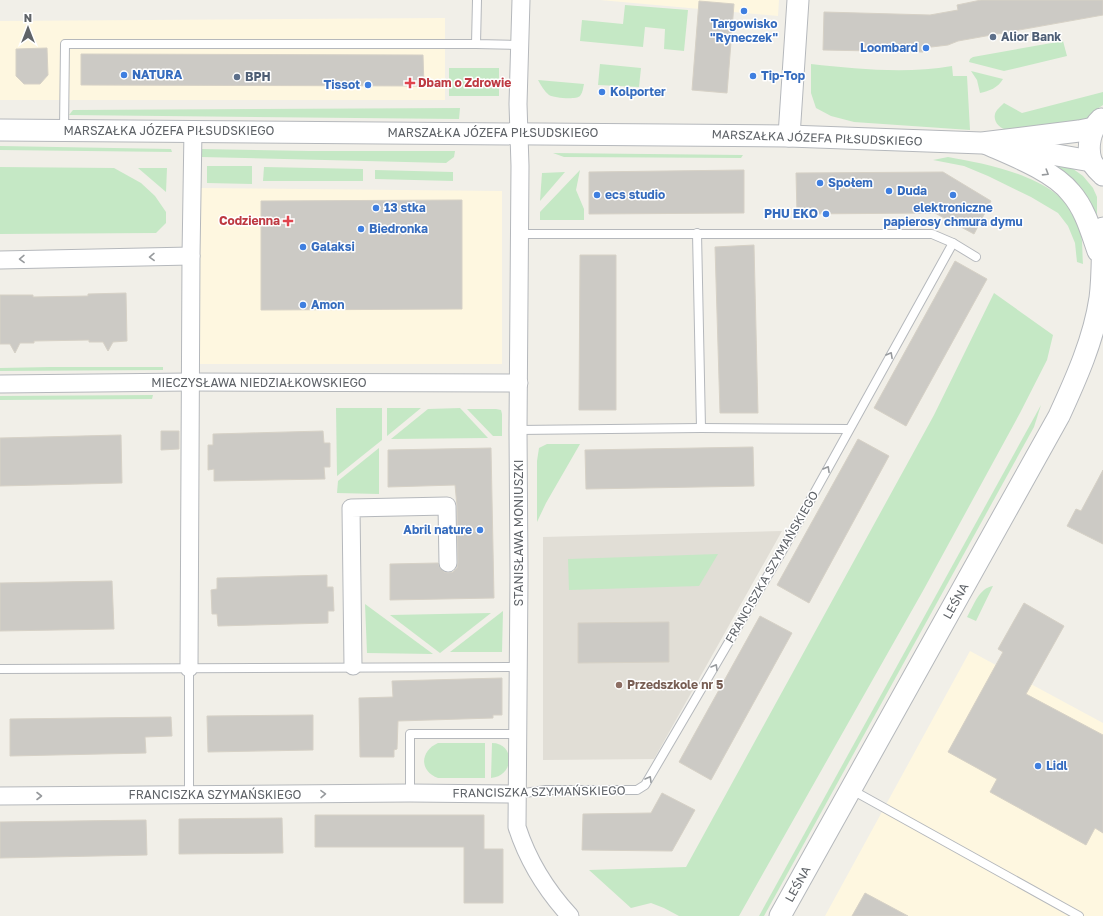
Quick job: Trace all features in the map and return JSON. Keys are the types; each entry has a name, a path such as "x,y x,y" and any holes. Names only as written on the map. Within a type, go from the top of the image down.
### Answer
{"street":[{"name":"STANISŁAWA MONIUSZKI","path":"521,0 518,134 520,166 520,234 518,383 519,667 517,827 521,841 547,890 554,900 570,916"},
{"path":"789,136 798,0"},
{"path":"1097,168 1089,146 1091,134 1098,123"},
{"name":"MARSZAŁKA JÓZEFA PIŁSUDSKIEGO","path":"0,130 193,130 789,136 986,143 1079,131 1098,123"},
{"path":"190,668 190,382 193,130"},
{"path":"986,143 1024,160 1060,182 1070,191 1078,202 1090,226 1102,269"},
{"name":"MARSZAŁKA JÓZEFA PIŁSUDSKIEGO","path":"986,143 1097,168"},
{"name":"LEŚNA","path":"780,916 1059,416 1079,371 1095,322 1100,299 1103,228"},
{"path":"0,260 191,256"},
{"path":"1079,371 1103,341"},
{"name":"MIECZYSŁAWA NIEDZIAŁKOWSKIEGO","path":"0,384 190,382 518,383"},
{"path":"352,666 351,508 448,506 448,563"},
{"name":"FRANCISZKA SZYMAŃSKIEGO","path":"0,796 189,796 410,793 517,794"}],"lane":[{"path":"476,44 477,0"},
{"path":"64,130 65,44 519,45"},
{"path":"697,233 701,428"},
{"path":"520,234 932,234 953,243 976,257"},
{"name":"FRANCISZKA SZYMAŃSKIEGO","path":"517,794 546,790 637,790 646,785 781,553 848,429 953,243"},
{"path":"518,430 701,428 848,429"},
{"path":"0,669 352,666 519,667"},
{"path":"189,796 190,668"},
{"path":"410,793 410,734 518,734"},
{"path":"851,789 1079,916"}],"shaded area":[{"name":"Targowisko \"Ryneczek\"","path":"600,0 779,0 778,16"},
{"path":"445,18 445,100 0,100 0,21"},
{"path":"198,188 502,191 502,364 195,364"},
{"name":"Przedszkole nr 5","path":"782,531 654,759 543,760 543,537"},
{"path":"970,651 1103,723 1103,916 825,916"}],"green space":[{"path":"625,5 688,10 684,51 664,49 665,29 645,27 643,47 580,41 582,20 623,24"},
{"path":"1063,41 1067,56 1004,71 969,62 973,57"},
{"path":"600,64 641,68 639,87 598,85"},
{"path":"811,64 882,70 917,70 952,66 953,76 967,76 970,130 854,122 831,116 816,108 811,93"},
{"path":"449,68 499,68 499,96 449,96"},
{"path":"971,71 1003,79 999,85 993,89 980,93 977,80"},
{"path":"538,80 584,84 580,96 565,98 549,95"},
{"path":"1103,92 1103,105 1094,111 1086,121 1008,130 1000,127 995,120 996,113 1004,103 1022,113"},
{"path":"460,108 459,119 69,115 73,110"},
{"path":"0,146 171,149 172,152 0,150"},
{"path":"201,149 455,151 454,157 446,163 201,157"},
{"path":"553,153 743,155 741,158 564,157"},
{"path":"948,157 985,164 1025,177 1043,185 1059,197 1072,210 1080,227 1083,264 1077,262 1075,243 1068,226 1058,213 1031,197 988,176 964,166 933,160"},
{"path":"1043,161 1069,166 1083,176 1093,188 1097,197 1097,224"},
{"path":"207,166 252,166 252,184 207,183"},
{"path":"0,167 114,168 141,183 155,196 166,212 166,223 156,233 0,234"},
{"path":"264,167 363,169 363,181 263,181"},
{"path":"138,168 167,168 166,192"},
{"path":"375,170 453,172 453,181 375,179"},
{"path":"580,170 576,190 584,209 584,220 540,220 540,212"},
{"path":"565,172 540,201 542,173"},
{"path":"994,293 1053,335 1047,360 1020,413 924,589 739,916 679,916 651,903 631,908 589,870 686,867 934,415"},
{"path":"163,367 163,370 0,371 0,368"},
{"path":"153,395 152,399 0,400 0,396"},
{"path":"1041,405 1034,427 764,916 759,916"},
{"path":"336,408 382,408 382,440 337,476"},
{"path":"387,408 421,408 387,436"},
{"path":"460,408 488,438 391,439 428,409"},
{"path":"467,409 501,410 502,436 493,436"},
{"path":"547,444 580,444 546,503 537,522 537,461 539,448"},
{"path":"379,448 379,494 337,493 338,481"},
{"path":"718,554 699,586 569,590 568,559"},
{"path":"993,586 976,621 967,617 980,594 988,587"},
{"path":"365,604 433,654 367,653"},
{"path":"503,611 502,652 450,652"},
{"path":"491,613 440,653 390,615"},
{"path":"438,743 485,743 485,778 438,778 432,775 427,771 424,761 428,751"},
{"path":"492,743 500,744 505,748 509,760 505,772 499,776 491,778"}],"building":[{"path":"981,0 1103,0 1103,15 958,41 948,45 923,48 923,52 823,50 824,12 930,15 958,10 957,5"},
{"path":"699,1 734,4 727,93 692,90"},
{"path":"47,48 48,75 40,84 24,84 16,76 16,49"},
{"path":"81,54 423,55 424,86 81,85"},
{"path":"744,170 744,213 589,214 589,172"},
{"path":"943,172 991,201 974,234 935,213 797,214 796,173"},
{"name":"Biedronka","path":"462,200 462,309 261,310 261,201"},
{"path":"754,245 758,413 720,413 715,247"},
{"path":"580,255 616,255 616,410 579,410"},
{"path":"955,261 987,279 906,426 874,408"},
{"path":"126,293 127,341 113,342 108,351 103,342 89,342 89,340 34,341 34,343 20,343 15,353 10,344 0,344 0,295 33,295 33,297 88,296 88,294"},
{"path":"161,431 179,431 179,449 161,450"},
{"path":"323,431 324,443 330,443 330,467 324,467 325,479 214,481 214,469 208,470 208,445 213,445 213,434"},
{"path":"121,435 122,483 0,486 0,438"},
{"path":"858,439 889,456 809,603 777,585"},
{"path":"753,447 754,486 586,489 585,450"},
{"path":"491,448 494,598 390,600 390,564 438,563 444,572 448,573 453,572 457,568 458,563 455,485 388,487 388,450"},
{"path":"1103,470 1103,544 1067,526 1076,509 1081,511"},
{"path":"327,575 327,587 333,587 334,611 328,611 328,623 218,626 217,614 212,614 211,590 217,589 217,578"},
{"path":"112,581 114,629 0,631 0,583"},
{"name":"Lidl","path":"1024,603 1064,626 1026,694 1103,735 1103,833 1095,828 1086,845 990,792 997,779 948,752 1003,652 998,649"},
{"path":"760,616 792,633 711,780 679,762"},
{"path":"669,622 669,662 578,663 578,623"},
{"path":"502,678 502,715 493,715 493,718 398,721 397,749 394,750 394,757 360,757 359,698 393,697 392,681"},
{"path":"313,715 313,750 208,752 207,716"},
{"path":"171,717 172,736 145,737 146,753 10,756 10,719"},
{"path":"662,793 695,810 672,851 582,850 583,814 651,813"},
{"path":"315,815 484,815 484,849 503,849 503,903 464,903 464,847 315,847"},
{"path":"282,818 283,853 179,854 179,819"},
{"path":"146,820 147,855 0,858 0,822"},
{"path":"865,893 908,916 852,916"}],"place":[{"name":"Targowisko \"Ryneczek\"","path":"744,11"},
{"name":"Alior Bank","path":"993,37"},
{"name":"Loombard","path":"926,48"},
{"name":"NATURA","path":"124,75"},
{"name":"Tip-Top","path":"753,76"},
{"name":"BPH","path":"237,77"},
{"name":"Dbam o Zdrowie","path":"410,83"},
{"name":"Tissot","path":"368,85"},
{"name":"Kolporter","path":"602,92"},
{"name":"Społem","path":"820,183"},
{"name":"Duda","path":"889,191"},
{"name":"ecs studio","path":"597,195"},
{"name":"elektroniczne papierosy chmura dymu","path":"953,195"},
{"name":"13 stka","path":"376,208"},
{"name":"PHU EKO","path":"826,214"},
{"name":"Codzienna","path":"288,221"},
{"name":"Biedronka","path":"361,229"},
{"name":"Galaksi","path":"303,247"},
{"name":"Amon","path":"303,305"},
{"name":"Abril nature","path":"480,530"},
{"name":"Przedszkole nr 5","path":"619,685"},
{"name":"Lidl","path":"1038,766"}]}
